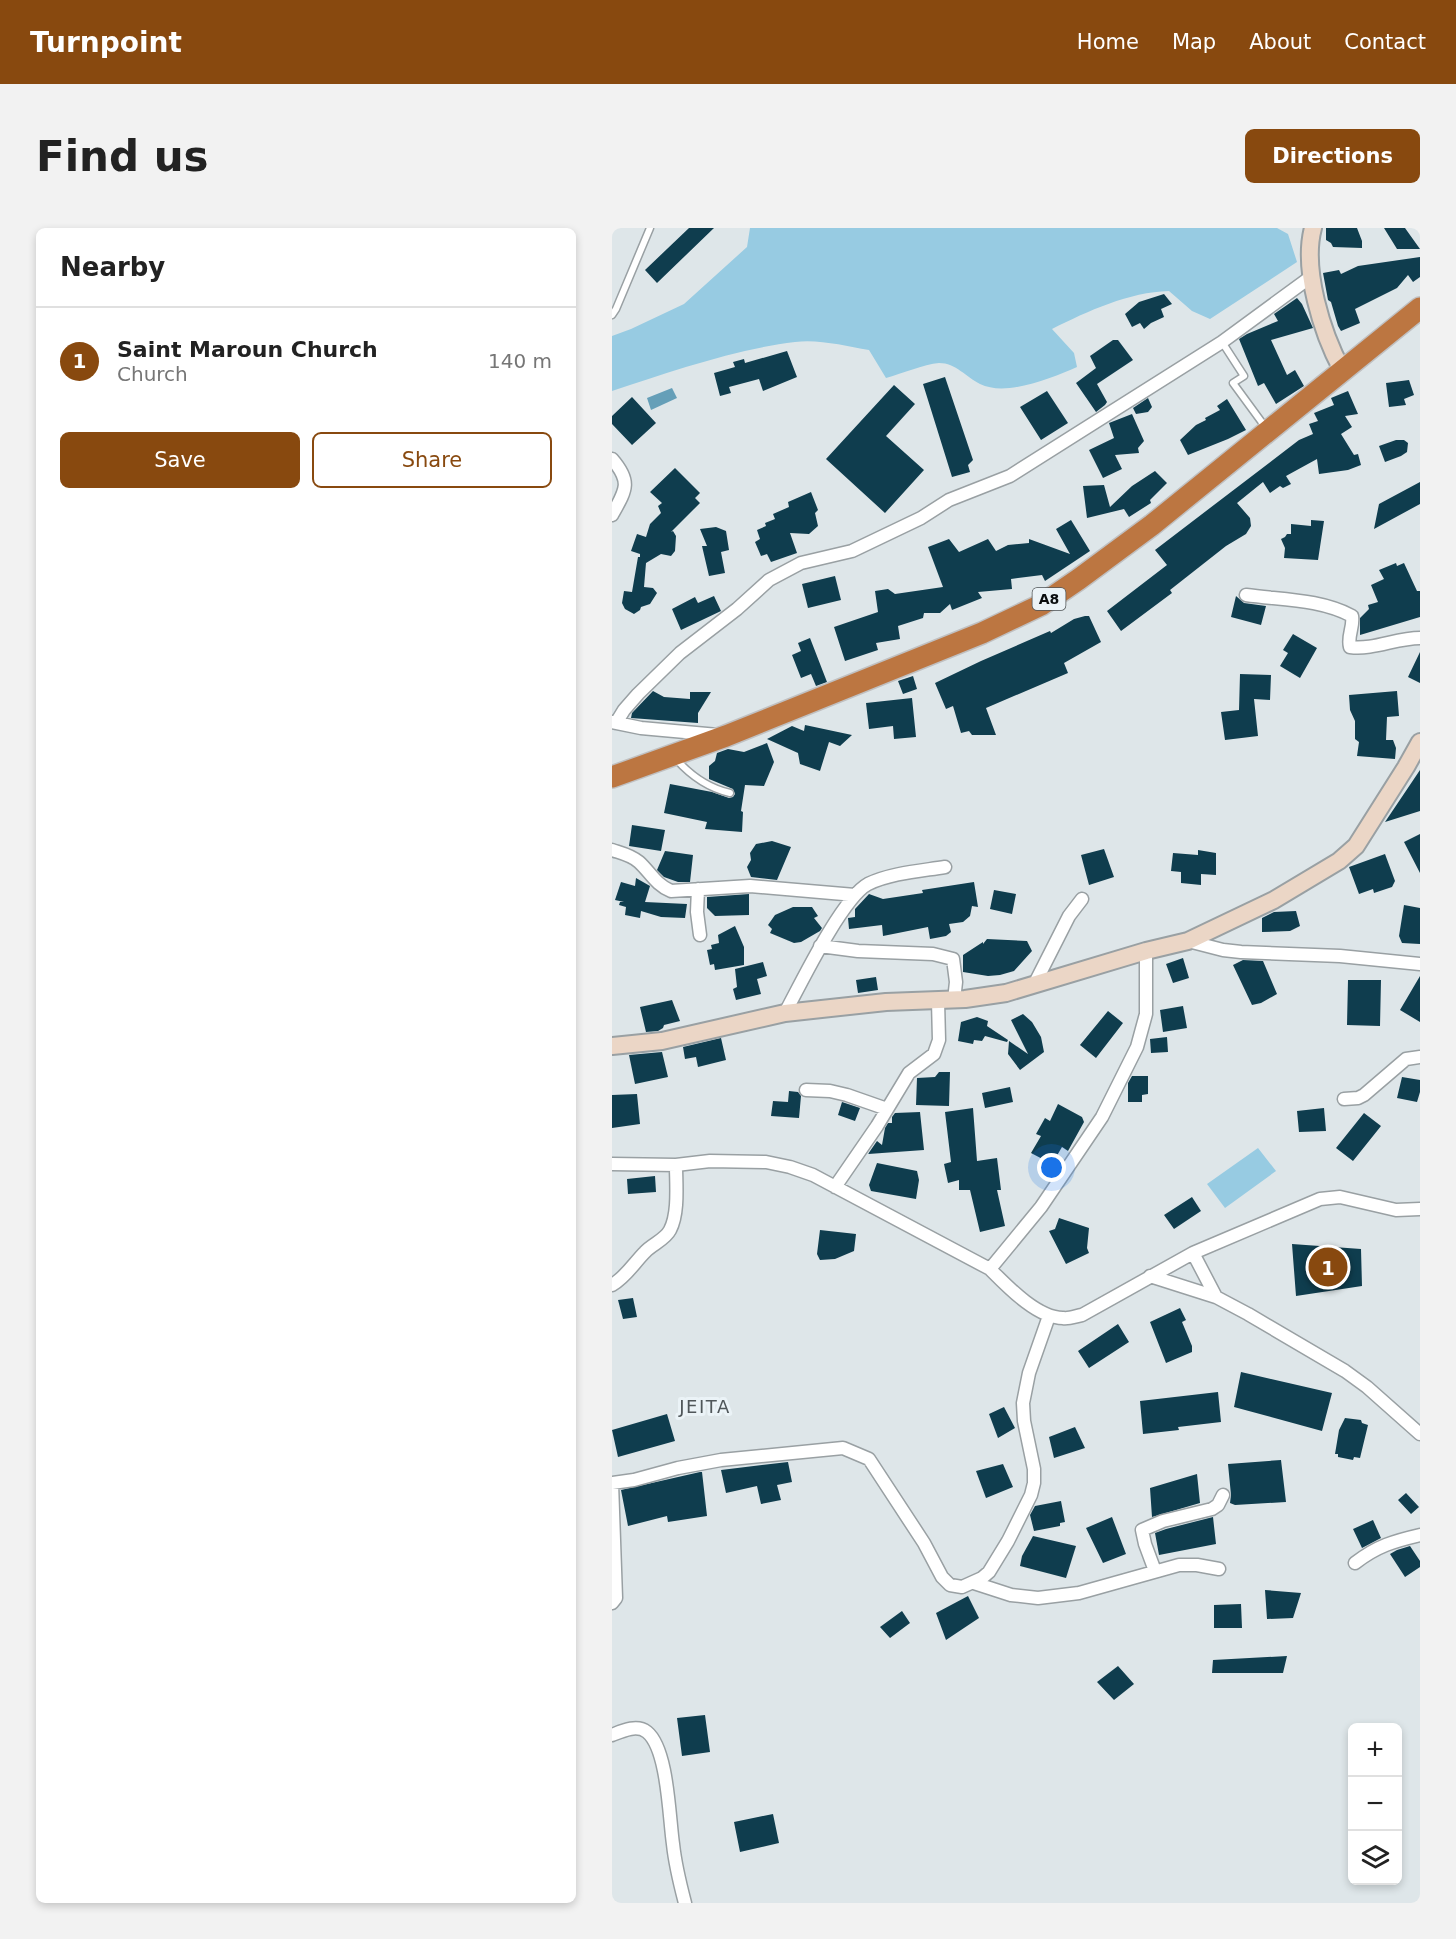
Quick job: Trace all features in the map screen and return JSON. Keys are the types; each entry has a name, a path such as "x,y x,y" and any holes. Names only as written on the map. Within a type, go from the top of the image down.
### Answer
{"highway":[{"name":"A8","path":"612,777 726,736 982,633 1041,605 1152,525 1342,370 1416,314"}],"street":[{"path":"1311,228 1308,245 1309,265 1325,332 1342,370"},
{"path":"726,736 641,728 614,723 638,694 680,653 737,609 769,580 801,563 852,551 921,518 949,500 1010,476 1222,342 1312,276"},
{"path":"612,459 622,470 626,486 612,515"},
{"path":"1246,595 1322,604 1352,616 1350,646 1382,645 1420,638"},
{"path":"612,1046 662,1041 785,1013 876,1003 946,1001 1006,993 1146,951 1188,941 1274,900 1339,861 1356,846 1420,741"},
{"path":"612,850 638,860 661,887 671,891 750,886 855,896"},
{"path":"785,1013 820,946 855,896 866,885 884,879 945,867"},
{"path":"698,889 697,912 700,935"},
{"path":"1034,985 1069,915 1082,899"},
{"path":"1188,941 1232,951 1341,956 1420,964"},
{"path":"820,946 858,951 933,954 953,959 956,982 946,1001 939,1040 933,1054 909,1073 835,1187"},
{"path":"990,1269 1041,1207 1102,1117 1137,1047 1146,1014 1146,951"},
{"path":"1344,1098 1358,1098 1364,1095 1406,1059 1420,1057"},
{"path":"806,1090 839,1093 887,1109"},
{"path":"612,1164 676,1165 710,1161 766,1162 813,1175 990,1269 1013,1292 1048,1316 1064,1318 1082,1315 1193,1253 1320,1199 1340,1197 1396,1210 1420,1209"},
{"path":"612,1285 646,1250 670,1230 676,1205 676,1165"},
{"path":"1193,1253 1216,1297"},
{"path":"1150,1276 1216,1297 1248,1314 1345,1371 1367,1387 1420,1434"},
{"path":"612,1603 616,1598 612,1483 721,1460 823,1449 843,1448 869,1459 924,1543 942,1577 950,1585 962,1587 982,1578 999,1558 1017,1525 1034,1483 1032,1451 1024,1421 1023,1403 1029,1373 1048,1316"},
{"path":"1155,1571 1142,1530 1164,1521 1212,1509 1218,1505 1223,1495"},
{"path":"1355,1563 1383,1544 1420,1534"},
{"path":"974,1583 1011,1595 1038,1598 1079,1593 1179,1565 1219,1569"},
{"path":"612,1735 625,1730 641,1729 649,1733 659,1749 664,1767 673,1847 685,1903"}],"lane":[{"path":"612,315 650,228"},
{"path":"1222,342 1245,376 1233,383 1268,430"},
{"path":"673,755 687,772 717,790 730,793"}],"shaded area":[{"path":"750,228 1277,228 1288,234 1297,262 1210,319 1192,311 1169,291 1124,299 1080,316 1052,329 1074,353 1077,367 1042,381 1016,387 991,387 980,384 951,365 939,363 886,378 869,350 832,343 804,341 773,345 726,356 612,391 612,336 684,304 747,247"},
{"path":"672,388 677,398 651,410 647,398"},
{"path":"1258,1148 1276,1171 1225,1208 1207,1184"}],"building":[{"path":"689,228 714,228 657,283 645,270"},
{"path":"1326,228 1357,228 1362,248 1333,247 1326,240"},
{"path":"1384,228 1405,228 1420,249 1397,249"},
{"path":"1420,257 1420,277 1413,282 1408,275 1397,288 1355,309 1360,323 1341,331 1331,302 1328,300 1323,273 1339,270 1341,274 1358,266"},
{"path":"1164,294 1172,304 1161,309 1164,317 1144,329 1140,323 1132,327 1125,314 1139,302"},
{"path":"1297,298 1313,328 1271,340 1287,375 1295,370 1304,386 1276,404 1264,383 1258,386 1239,339 1278,321 1274,314"},
{"path":"1113,340 1118,340 1133,360 1097,384 1107,402 1096,412 1076,383 1096,368 1090,356"},
{"path":"787,351 797,377 763,391 759,379 729,387 731,393 720,396 714,373 735,367 733,362 744,359 745,363"},
{"path":"945,377 973,460 968,465 970,472 952,477 923,384"},
{"path":"1409,380 1414,395 1404,399 1406,405 1389,407 1386,383"},
{"path":"894,385 915,404 886,436 924,470 885,513 826,459"},
{"path":"1047,391 1068,423 1041,440 1020,407"},
{"path":"1348,391 1358,414 1345,416 1352,427 1341,434 1354,455 1358,454 1361,465 1348,470 1319,474 1317,459 1286,476 1291,484 1283,488 1280,486 1270,493 1263,482 1237,503 1250,518 1251,526 1246,534 1226,546 1170,590 1172,593 1121,631 1107,611 1167,565 1155,550 1299,440 1313,434 1309,424 1318,421 1314,413 1334,405 1331,398"},
{"path":"632,397 656,423 632,445 612,424 612,416"},
{"path":"1148,398 1152,407 1148,412 1136,414 1133,408"},
{"path":"1227,399 1246,430 1188,455 1180,440 1196,425 1206,420 1205,418 1220,410 1217,406"},
{"path":"1132,414 1144,441 1138,448 1139,453 1115,455 1122,469 1103,478 1089,450 1114,438 1109,423"},
{"path":"1396,440 1404,440 1408,443 1407,452 1385,462 1379,446"},
{"path":"675,468 700,493 695,498 700,503 671,532 673,531 676,536 675,551 671,556 661,554 646,563 644,587 653,588 657,593 650,604 641,607 634,614 625,609 622,603 624,591 632,592 638,557 640,557 640,554 631,551 637,534 646,537 650,524 661,513 658,506 662,503 650,492"},
{"path":"1155,471 1167,483 1150,500 1151,503 1129,517 1124,509 1087,518 1083,486 1104,485 1110,507 1132,486"},
{"path":"1420,482 1420,504 1374,529 1379,504"},
{"path":"811,492 818,510 815,513 818,526 809,534 790,533 797,553 771,562 767,554 761,556 755,542 760,539 757,530 766,526 765,523 775,519 773,514 789,507 788,502"},
{"path":"1071,520 1090,551 1045,581 1042,575 1011,579 1012,589 978,592 982,598 952,610 950,604 940,613 924,613 923,618 898,626 900,639 876,643 878,650 845,661 834,627 878,612 875,591 888,589 895,594 943,587 928,547 949,539 959,552 988,539 996,551 1008,545 1029,543 1029,539 1070,554 1056,529"},
{"path":"1311,520 1324,521 1318,560 1284,558 1285,548 1281,539 1291,534 1291,524 1311,526"},
{"path":"716,527 726,531 729,550 721,552 725,573 709,576 702,546 707,546 700,529"},
{"path":"1396,563 1397,566 1404,563 1417,591 1420,591 1420,617 1360,635 1360,618 1369,609 1368,605 1378,602 1371,585 1384,579 1379,570"},
{"path":"835,576 841,600 808,608 802,584"},
{"path":"714,596 721,611 681,630 672,609 695,597 698,603"},
{"path":"1236,596 1244,603 1266,606 1261,625 1231,617"},
{"path":"1089,616 1101,642 1064,663 1068,673 986,708 996,735 972,735 969,731 961,733 953,706 946,709 935,683"},
{"path":"1293,634 1317,648 1300,678 1280,666 1288,653 1283,650"},
{"path":"810,638 827,682 816,686 811,674 801,678 792,655 801,651 798,643"},
{"path":"1420,652 1420,683 1408,677"},
{"path":"1240,674 1271,675 1270,700 1254,699 1258,736 1225,740 1221,712 1239,710"},
{"path":"913,676 917,689 903,694 898,681"},
{"path":"653,691 664,697 690,699 690,692 711,692 698,713 698,723 631,718 632,713"},
{"path":"1397,691 1399,716 1387,717 1386,740 1393,740 1396,748 1395,759 1357,756 1359,742 1355,739 1355,721 1350,710 1349,695"},
{"path":"912,698 916,737 894,739 893,726 869,729 866,703"},
{"path":"805,725 852,735 840,746 829,742 820,771 800,764 798,753 767,739 792,726 804,731"},
{"path":"767,743 774,762 764,786 745,785 741,811 743,812 742,832 705,829 707,822 664,813 670,784 733,797 735,794 733,789 709,779 709,766 715,761 717,753 728,749 744,752"},
{"path":"1420,770 1420,811 1385,822"},
{"path":"632,825 665,830 661,851 629,846"},
{"path":"1420,834 1420,873 1404,842"},
{"path":"772,841 791,847 777,880 751,877 747,867 751,860 750,853 756,844"},
{"path":"1104,849 1114,877 1089,885 1081,855"},
{"path":"1198,850 1216,853 1216,875 1201,874 1201,885 1181,883 1181,872 1171,871 1173,853 1198,855"},
{"path":"665,851 693,855 690,882 678,882 664,877 657,870"},
{"path":"1385,854 1395,881 1392,887 1374,893 1373,889 1359,894 1349,867"},
{"path":"636,878 650,886 645,902 687,904 685,918 661,917 641,911 640,918 625,915 626,907 619,905 620,902 624,902 615,900 621,882 635,886"},
{"path":"974,882 978,907 972,906 970,916 963,922 949,924 951,932 946,936 930,939 928,927 883,936 882,925 849,929 848,918 855,917 855,909 869,894 883,899"},
{"path":"994,890 1016,894 1012,914 990,909"},
{"path":"749,894 749,915 715,916 707,908 707,897"},
{"path":"1404,905 1420,908 1420,944 1402,943 1399,936"},
{"path":"793,907 812,907 818,916 814,918 822,928 820,931 801,942 794,943 770,933 772,929 768,925 775,915"},
{"path":"1296,911 1300,926 1290,931 1262,932 1262,918 1274,912"},
{"path":"735,926 744,947 744,965 715,970 714,964 710,965 707,950 712,949 711,945 719,943 718,935"},
{"path":"987,939 1027,941 1032,951 1014,971 988,976 963,972 963,955 983,942 983,944"},
{"path":"1183,958 1189,978 1173,983 1166,964"},
{"path":"1243,960 1263,961 1277,994 1252,1005 1233,965"},
{"path":"763,962 767,976 757,979 761,994 736,1000 733,989 737,987 735,969"},
{"path":"1420,976 1420,1022 1400,1010"},
{"path":"876,977 878,990 858,993 856,980"},
{"path":"1348,980 1381,980 1380,1026 1347,1025"},
{"path":"672,1000 680,1021 664,1025 658,1031 646,1032 640,1007"},
{"path":"1183,1006 1187,1028 1163,1032 1160,1010"},
{"path":"1108,1011 1123,1023 1096,1058 1080,1045"},
{"path":"1023,1014 1032,1022 1041,1037 1044,1052 1020,1070 1008,1054 1009,1041 1028,1054 1011,1020"},
{"path":"977,1017 988,1021 987,1026 1008,1040 1007,1042 985,1036 982,1041 974,1040 973,1044 958,1041 961,1022"},
{"path":"1167,1037 1168,1052 1151,1053 1150,1039"},
{"path":"721,1038 726,1060 698,1067 696,1057 685,1059 683,1047"},
{"path":"662,1052 668,1077 635,1084 629,1055"},
{"path":"939,1072 950,1072 949,1106 916,1105 917,1078 935,1077"},
{"path":"1132,1076 1148,1076 1148,1094 1142,1095 1142,1102 1128,1102 1128,1083"},
{"path":"1402,1077 1420,1080 1417,1102 1397,1098"},
{"path":"1010,1087 1013,1102 985,1108 982,1093"},
{"path":"789,1091 798,1092 801,1096 799,1118 771,1116 773,1101 788,1102"},
{"path":"637,1094 640,1124 612,1128 612,1095"},
{"path":"842,1102 860,1108 855,1121 838,1115"},
{"path":"1058,1104 1082,1117 1084,1122 1068,1151 1062,1147 1052,1164 1031,1153 1041,1136 1036,1134 1045,1118 1050,1121"},
{"path":"973,1108 977,1161 997,1158 1001,1190 997,1190 1005,1226 980,1232 970,1190 959,1190 959,1180 948,1183 944,1164 951,1162 945,1112"},
{"path":"1324,1108 1326,1131 1299,1132 1297,1111"},
{"path":"920,1112 924,1150 868,1154 877,1141 882,1145 885,1128 888,1123 892,1123 895,1113"},
{"path":"1364,1113 1381,1126 1353,1161 1336,1148"},
{"path":"877,1163 917,1171 919,1180 916,1199 871,1191 869,1185"},
{"path":"655,1176 656,1192 628,1194 627,1179"},
{"path":"1192,1197 1201,1211 1174,1229 1164,1215"},
{"path":"1059,1218 1089,1228 1087,1248 1089,1253 1066,1264 1049,1231 1055,1229"},
{"path":"820,1230 856,1234 854,1251 835,1259 820,1260 817,1254"},
{"path":"1292,1244 1361,1249 1362,1286 1296,1296"},
{"path":"633,1298 637,1317 623,1319 618,1300"},
{"path":"1180,1308 1186,1320 1182,1322 1192,1346 1192,1352 1166,1363 1150,1322"},
{"path":"1118,1324 1129,1342 1089,1368 1078,1351"},
{"path":"1241,1372 1332,1393 1322,1431 1234,1407"},
{"path":"1218,1392 1221,1422 1143,1434 1140,1401"},
{"path":"1004,1407 1015,1428 998,1438 989,1414"},
{"path":"667,1414 675,1441 618,1457 612,1430"},
{"path":"1345,1418 1361,1420 1362,1423 1368,1425 1360,1458 1354,1457 1353,1460 1338,1457 1338,1454 1335,1454 1339,1430"},
{"path":"1075,1427 1085,1448 1054,1458 1049,1437"},
{"path":"1281,1460 1286,1502 1235,1505 1230,1503 1228,1464"},
{"path":"788,1462 792,1482 777,1485 781,1500 761,1504 757,1486 726,1493 721,1470"},
{"path":"1003,1464 1013,1487 986,1498 976,1471"},
{"path":"702,1472 707,1516 668,1522 667,1516 628,1526 621,1490"},
{"path":"1197,1474 1200,1503 1152,1517 1150,1488"},
{"path":"1406,1493 1419,1507 1411,1514 1398,1500"},
{"path":"1061,1501 1065,1522 1060,1523 1060,1526 1034,1531 1030,1515 1035,1506"},
{"path":"1112,1517 1126,1554 1103,1563 1086,1528"},
{"path":"1213,1517 1216,1544 1159,1555 1155,1533"},
{"path":"1373,1520 1381,1538 1362,1548 1353,1529"},
{"path":"1033,1536 1076,1546 1066,1578 1020,1566 1022,1556"},
{"path":"1410,1546 1420,1561 1420,1567 1405,1577 1390,1554"},
{"path":"1265,1590 1301,1593 1293,1618 1267,1619"},
{"path":"968,1596 979,1618 946,1640 936,1613"},
{"path":"1241,1604 1242,1628 1214,1628 1214,1605"},
{"path":"902,1611 910,1623 890,1638 880,1627"},
{"path":"1287,1656 1283,1673 1212,1673 1213,1660"},
{"path":"1118,1666 1134,1684 1114,1700 1097,1682"},
{"path":"705,1715 710,1752 682,1756 677,1718"},
{"path":"773,1814 779,1843 740,1852 734,1822"}],"place":[{"name":"Saint Maroun Church","path":"1328,1267"}],"district":[{"name":"JEITA","path":"705,1407"}]}
